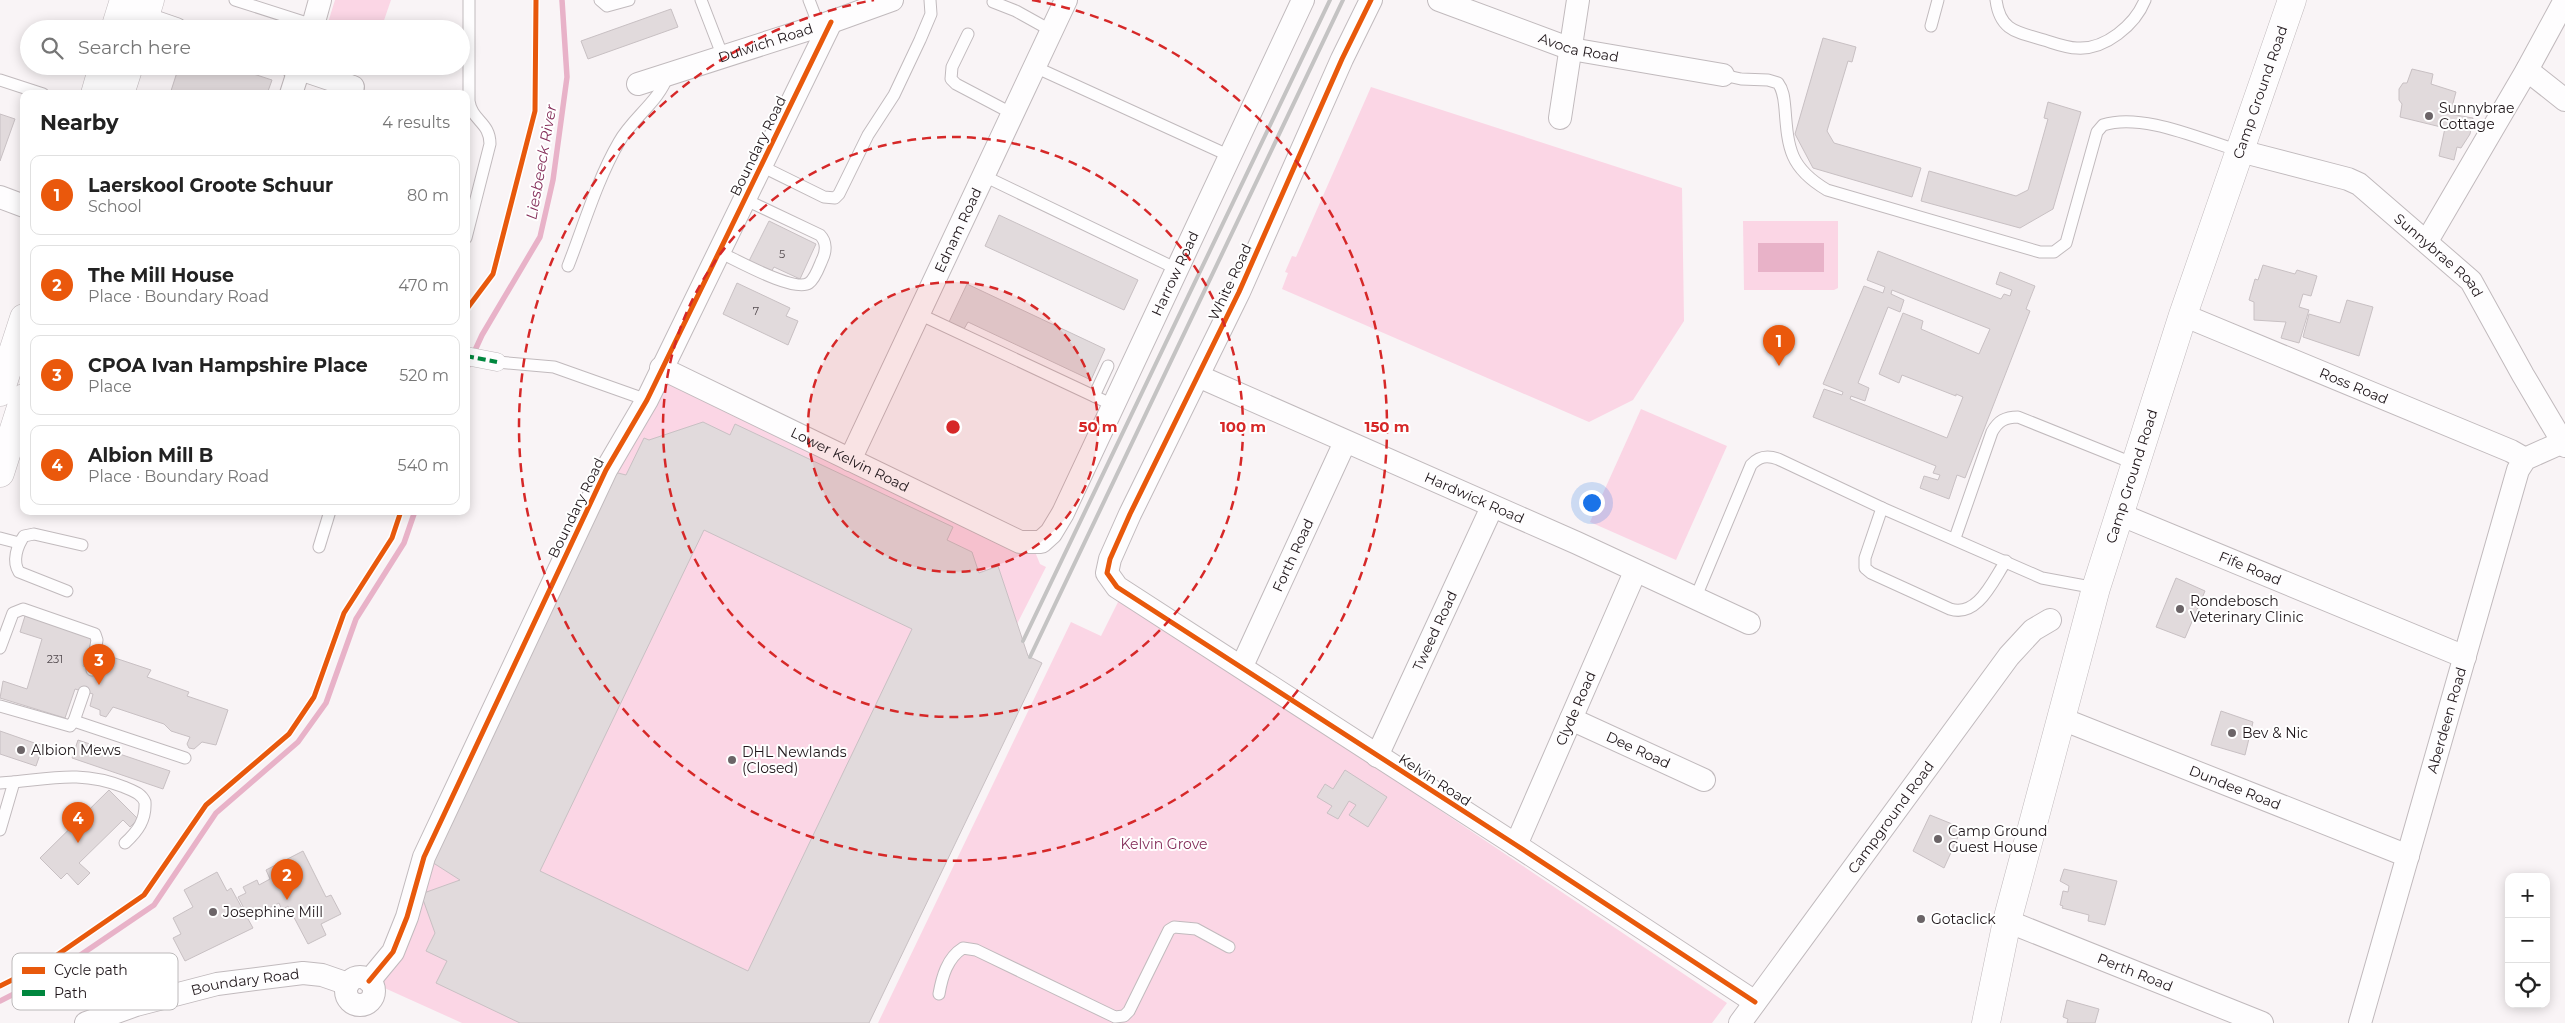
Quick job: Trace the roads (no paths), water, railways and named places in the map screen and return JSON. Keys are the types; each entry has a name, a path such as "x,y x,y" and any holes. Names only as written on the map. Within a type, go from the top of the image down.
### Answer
{"main road":[{"path":"118,20 124,0"},
{"name":"Camp Ground Road","path":"1986,1023 2007,921 2096,588 2183,315 2292,0"},
{"path":"96,90 100,75"},
{"path":"121,90 126,75"},
{"path":"0,392 20,330"},
{"path":"0,473 20,410"},
{"name":"Camp Ground Road","path":"1976,1023 1998,960"}],"street":[{"path":"314,20 320,0"},
{"name":"Dulwich Road","path":"638,84 825,24 892,0"},
{"name":"Ednam Road","path":"850,460 1066,0"},
{"name":"Harrow Road","path":"1041,542 1051,533 1063,513 1103,401 1177,270 1303,0"},
{"name":"White Road","path":"1107,573 1110,559 1130,514 1239,292 1342,59 1371,0"},
{"name":"Avoca Road","path":"1439,0 1571,49 1723,74"},
{"path":"1560,118 1578,0"},
{"path":"2427,241 2527,70 2565,0"},
{"name":"Boundary Road","path":"178,994 217,984 303,973 358,983 393,952 407,917 424,857 606,470 647,400 761,166 825,24"},
{"path":"2527,70 2565,100"},
{"path":"292,90 295,75"},
{"path":"319,75 353,87"},
{"name":"Sunnybrae Road","path":"2240,151 2348,179 2372,194 2427,241 2471,281 2523,376 2564,444"},
{"path":"0,197 20,204"},
{"name":"Ross Road","path":"2183,315 2511,451 2524,459"},
{"path":"470,357 497,362"},
{"name":"Lower Kelvin Road","path":"662,368 1020,542 1041,542"},
{"name":"Hardwick Road","path":"1198,376 1577,543 1635,572 1749,623"},
{"name":"Forth Road","path":"1242,666 1345,442"},
{"path":"2524,459 2564,444"},
{"name":"Aberdeen Road","path":"2360,1023 2518,470 2524,459"},
{"name":"Tweed Road","path":"1377,756 1492,507"},
{"name":"Fife Road","path":"2119,514 2465,657"},
{"name":"Clyde Road","path":"1516,845 1635,572"},
{"name":"Kelvin Road","path":"1107,573 1117,587 1242,666 1755,1002"},
{"name":"Campground Road","path":"1740,1023 2009,656 2033,630 2050,620"},
{"name":"Dundee Road","path":"2062,719 2408,856"},
{"name":"Dee Road","path":"1571,720 1704,780"},
{"name":"Perth Road","path":"2007,921 2262,1023"},
{"path":"358,983 346,992 360,1014"},
{"name":"Boundary Road","path":"86,1023 122,1010"}],"lane":[{"path":"235,0 292,20"},
{"path":"469,0 469,20"},
{"path":"600,0 607,6 629,0"},
{"path":"702,0 723,57"},
{"path":"809,0 825,24"},
{"path":"761,166 824,197 835,198 839,194 868,135 894,95 931,14 930,0"},
{"path":"1931,26 1938,0"},
{"path":"1996,0 2001,20 2014,32 2075,48 2086,48 2111,38 2127,26 2145,0"},
{"path":"993,2 1016,11 1052,30"},
{"path":"968,34 952,67 951,79 956,84 1012,114"},
{"path":"1035,68 1230,156"},
{"path":"568,266 608,162 620,140 660,93 668,74"},
{"path":"1723,74 1741,79 1768,80 1778,83 1784,93 1786,130 1793,158 1802,172 1827,190 2040,252 2054,252 2066,243 2097,132 2103,125 2119,122 2143,124 2240,151"},
{"path":"469,75 469,90"},
{"path":"0,80 30,90"},
{"path":"470,104 473,114 488,129 490,144 470,222"},
{"path":"984,176 1177,270"},
{"path":"719,252 787,283 800,286 812,280 820,264 826,248 824,238 744,199"},
{"path":"919,314 1103,401 1108,366"},
{"path":"497,362 554,368 647,400"},
{"path":"1955,538 1992,432 1997,423 2008,417 2018,417 2135,464"},
{"path":"1695,599 1751,465 1760,457 1778,459 1882,508 1955,538 2042,578 2096,588"},
{"path":"1882,508 1865,558 1865,568 1871,573 1950,609 1964,611 1974,606 2006,562"},
{"path":"320,547 329,515"},
{"path":"67,591 22,575 15,563 19,544 24,536 34,534 82,545"},
{"path":"0,538 19,544"},
{"path":"0,648 13,614 23,609 96,634 97,640 92,670"},
{"path":"0,706 70,726 74,721 84,692"},
{"path":"74,721 185,758"},
{"path":"0,783 93,777 139,793 145,802 142,821 137,832 125,842"},
{"path":"0,830 14,782"},
{"path":"939,994 941,981 953,954 962,948 976,950 1115,1017 1124,1016 1129,1011 1169,930 1174,927 1196,929 1229,947"}],"waterway":[{"name":"Liesbeeck River","path":"470,361 482,335 540,237 553,180 567,77 562,0"},
{"name":"Liesbeeck River","path":"83,953 154,905 216,813 298,742 326,703 356,619 404,543 414,515"},
{"name":"Liesbeeck River","path":"0,1001 12,995"}],"railway":[{"path":"1023,641 1330,0"},
{"path":"1030,657 1343,0"}],"place":[{"name":"Sunnybrae Cottage","path":"2429,116"},
{"name":"Laerskool Groote Schuur","path":"1779,366"},
{"name":"Rondebosch Veterinary Clinic","path":"2180,609"},
{"name":"CPOA Ivan Hampshire Place","path":"99,685"},
{"name":"Bev & Nic","path":"2232,733"},
{"name":"Albion Mews","path":"21,750"},
{"name":"DHL Newlands (Closed)","path":"732,760"},
{"name":"Camp Ground Guest House","path":"1938,839"},
{"name":"Albion Mill B","path":"78,843"},
{"name":"The Mill House","path":"287,900"},
{"name":"Josephine Mill","path":"213,912"},
{"name":"Gotaclick","path":"1921,919"}],"park label":[{"name":"Kelvin Grove","path":"1164,844"}]}
